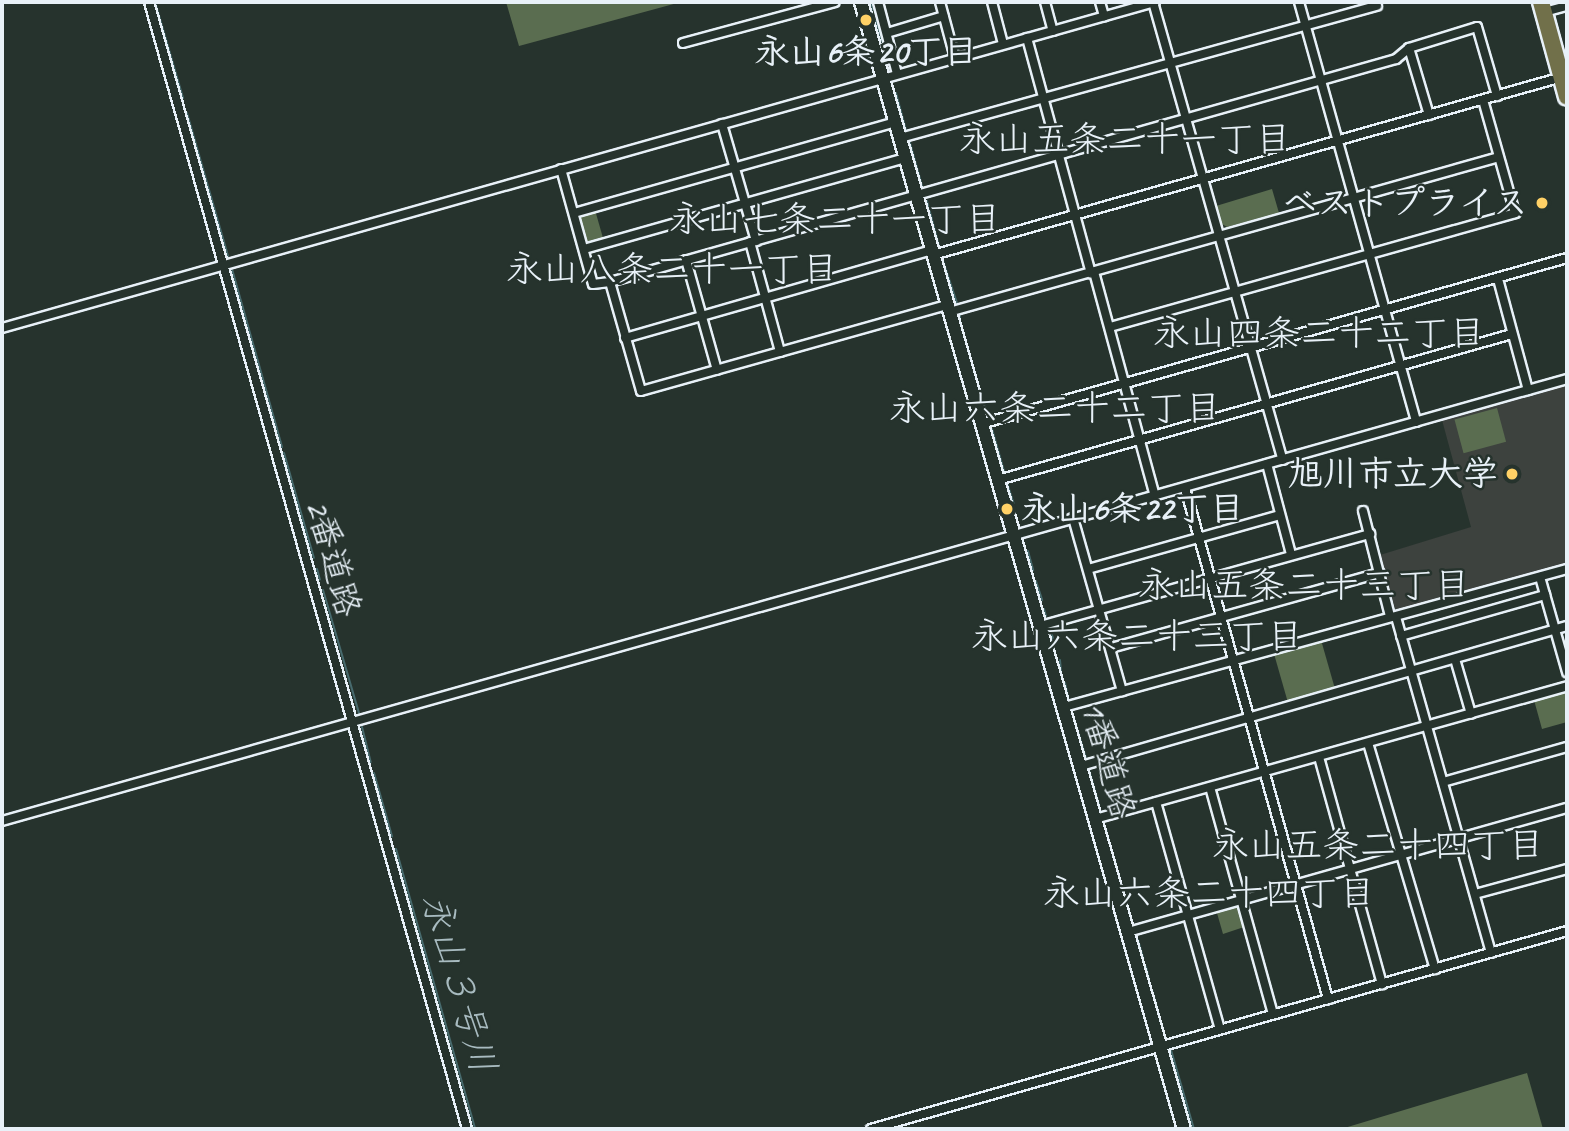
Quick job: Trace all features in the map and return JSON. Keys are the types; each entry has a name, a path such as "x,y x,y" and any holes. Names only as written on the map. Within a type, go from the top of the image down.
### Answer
{"highway":[{"path":"1542,7 1567,97"}],"street":[{"name":"2番道路","path":"149,2 467,1129"},
{"path":"795,2 798,12"},
{"path":"683,44 835,2"},
{"name":"1番道路","path":"861,2 1184,1129"},
{"path":"878,2 897,74"},
{"path":"940,2 955,58"},
{"path":"992,2 1003,44"},
{"path":"1045,2 1053,31"},
{"path":"1100,2 1104,16"},
{"path":"2,328 1154,2 1283,460"},
{"path":"1298,2 1416,422"},
{"path":"900,138 1377,6"},
{"path":"1542,7 1567,6"},
{"path":"887,33 944,16"},
{"path":"561,169 593,284 610,282 1396,59 1409,48 1477,27 1497,96"},
{"path":"1027,38 1110,327 1155,496"},
{"path":"1409,48 1429,115"},
{"path":"625,338 932,252 1076,215 1562,77"},
{"path":"1110,327 1515,213 1483,100"},
{"path":"574,213 895,122"},
{"path":"722,124 745,203 780,352"},
{"path":"610,282 641,391 780,352 1093,272 1499,157"},
{"path":"584,249 905,158"},
{"path":"981,424 1567,258"},
{"path":"686,260 717,370"},
{"path":"1498,279 1528,390"},
{"path":"998,480 1513,334"},
{"path":"2,821 1567,379"},
{"path":"1267,464 1291,554"},
{"path":"1185,488 1328,999"},
{"path":"1363,511 1491,953"},
{"path":"1088,569 1280,515"},
{"path":"1073,518 1122,691"},
{"path":"1041,626 1370,534"},
{"path":"1064,707 1567,569"},
{"path":"1111,648 1380,573"},
{"path":"1540,577 1567,672"},
{"path":"1401,636 1545,595"},
{"path":"1081,766 1567,626"},
{"path":"1455,659 1471,713"},
{"path":"1096,820 1567,686"},
{"path":"1368,743 1434,969"},
{"path":"1443,782 1567,747"},
{"path":"1319,757 1382,984"},
{"path":"1210,787 1273,1014"},
{"path":"1157,802 1220,1029"},
{"path":"1128,932 1567,808"},
{"path":"1475,894 1567,869"},
{"path":"871,1129 1567,931"}],"shaded area":[{"name":"旭川市立大学","path":"1567,385 1567,564 1396,612 1380,555 1471,527 1442,420"}],"green space":[{"path":"506,2 681,2 519,46"},
{"path":"1272,189 1279,213 1227,227 1222,224 1216,206"},
{"path":"595,210 603,238 589,242 584,239 579,220 582,214"},
{"path":"1497,408 1506,442 1464,453 1454,419"},
{"path":"1321,640 1335,690 1288,703 1274,654"},
{"path":"1567,691 1567,722 1542,729 1534,700"},
{"path":"1236,907 1240,909 1244,927 1223,934 1217,913"},
{"path":"1527,1073 1543,1129 1341,1129"}],"waterway":[{"name":"永山３号川","path":"155,2 183,98"},
{"path":"871,2 873,10"},
{"path":"876,21 887,58"},
{"path":"896,93 906,130"},
{"name":"永山３号川","path":"187,113 228,256"},
{"path":"910,143 922,186"},
{"path":"927,201 939,246"},
{"path":"942,258 957,303"},
{"name":"永山３号川","path":"232,269 282,447"},
{"path":"960,316 960,327"},
{"path":"971,363 988,415"},
{"path":"992,429 1004,471"},
{"name":"永山３号川","path":"284,453 314,558"},
{"path":"1007,483 1014,505"},
{"path":"1028,551 1033,570"},
{"name":"永山３号川","path":"317,569 320,580"},
{"path":"1036,581 1042,600"},
{"name":"永山３号川","path":"323,590 359,713"},
{"path":"1044,609 1046,616"},
{"path":"1050,628 1055,645"},
{"path":"1060,660 1061,672"},
{"path":"1065,683 1068,697"},
{"path":"1072,712 1086,758"},
{"name":"永山３号川","path":"362,727 371,762"},
{"path":"1089,770 1099,806"},
{"name":"永山３号川","path":"374,773 392,836"},
{"path":"1106,829 1109,842"},
{"name":"永山３号川","path":"396,849 475,1129"},
{"path":"1111,849 1116,864"},
{"path":"1118,872 1123,891"},
{"path":"1125,899 1127,904"},
{"path":"1129,912 1132,921"},
{"path":"1138,940 1143,958"},
{"path":"1146,967 1149,979"},
{"path":"1152,990 1157,1008"},
{"path":"1159,1016 1163,1029"},
{"path":"1171,1050 1194,1129"}],"place":[{"name":"永山6条20丁目","path":"866,20"},
{"name":"ベストプライス","path":"1542,203"},
{"name":"旭川市立大学","path":"1512,474"},
{"name":"永山6条22丁目","path":"1007,509"}],"district":[{"name":"永山五条二十一丁目","path":"1125,139"},
{"name":"永山七条二十一丁目","path":"835,219"},
{"name":"永山八条二十一丁目","path":"672,269"},
{"name":"永山四条二十二丁目","path":"1319,333"},
{"name":"永山六条二十二丁目","path":"1055,408"},
{"name":"永山五条二十三丁目","path":"1304,585"},
{"name":"永山六条二十三丁目","path":"1137,636"},
{"name":"永山五条二十四丁目","path":"1378,845"},
{"name":"永山六条二十四丁目","path":"1209,893"}]}
